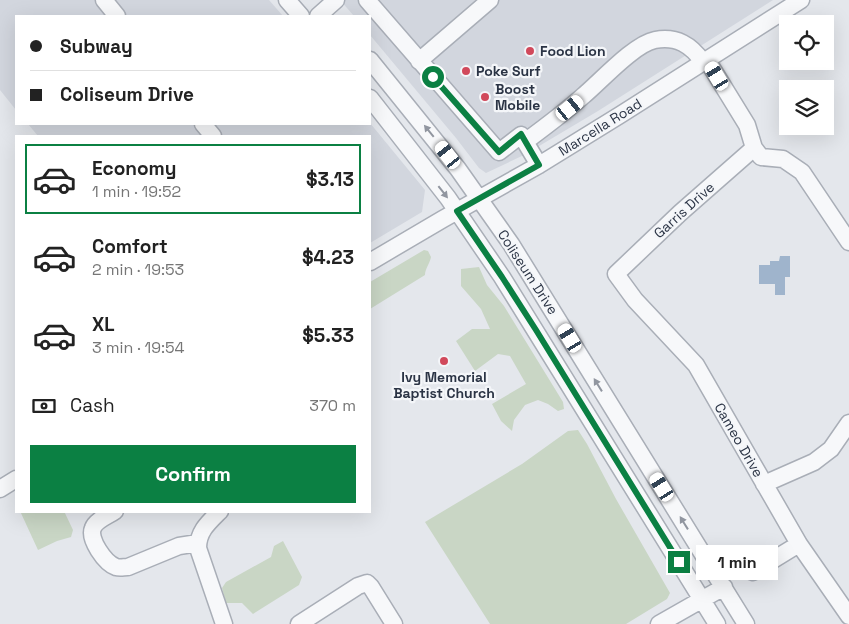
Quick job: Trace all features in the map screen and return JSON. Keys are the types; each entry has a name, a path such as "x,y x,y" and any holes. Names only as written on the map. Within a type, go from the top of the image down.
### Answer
{"street":[{"path":"104,0 116,15"},
{"path":"288,0 300,15"},
{"path":"366,0 499,152 521,134 539,165"},
{"path":"419,60 490,0"},
{"name":"Marcella Road","path":"371,261 539,165 801,0"},
{"path":"526,141 582,97 637,48 654,40 673,39 686,44 705,61 747,125 754,148 761,157 782,159 802,172 849,242"},
{"name":"Coliseum Drive","path":"371,61 438,142 511,244 746,624"},
{"name":"Coliseum Drive","path":"371,99 457,211 502,277 717,624"},
{"path":"204,125 212,135"},
{"name":"Garris Drive","path":"616,274 680,213 754,148"},
{"name":"Cameo Drive","path":"616,274 635,300 696,364 799,544 849,616"},
{"path":"764,484 814,462 831,448 849,423"},
{"path":"0,489 15,480"},
{"path":"112,513 94,526 92,532 93,538 104,559 120,568 128,567 179,546 198,543"},
{"path":"218,513 205,525 198,543 224,624"},
{"path":"753,572 799,544"},
{"path":"299,624 358,586 367,583 394,624"},
{"path":"659,624 724,587"}],"shaded area":[{"path":"0,0 269,0 282,15 15,15 15,109 0,90"},
{"path":"340,0 773,0 598,111 524,155 486,173 479,168 371,36 371,15 353,15"},
{"path":"371,124 425,190 422,212 371,242 371,135 37,135 29,125"}],"green space":[{"path":"424,250 428,251 431,257 425,275 371,308 371,281"},
{"path":"479,267 487,285 504,306 563,402 564,409 558,411 538,400 525,405 514,420 512,431 501,421 492,404 526,384 510,356 498,354 475,371 456,341 472,329 490,329 481,309 461,286 461,269"},
{"path":"578,430 670,593 667,599 626,624 490,624 425,522 522,464 568,431"},
{"path":"21,513 65,513 73,530 71,537 38,550"},
{"path":"283,541 302,577 299,585 253,614 242,603 226,603 222,588 226,582 271,557 274,546"}],"water":[{"path":"780,256 790,256 790,277 785,277 785,295 775,295 775,284 759,284 759,265 770,265 770,261 779,261"}],"place":[{"name":"Food Lion","path":"530,51"},
{"name":"Poke Surf","path":"466,71"},
{"name":"Boost Mobile","path":"485,97"},
{"name":"Ivy Memorial Baptist Church","path":"444,361"}],"route":[{"path":"433,77 499,152 521,134 539,165 457,211 536,330 679,562"}]}
